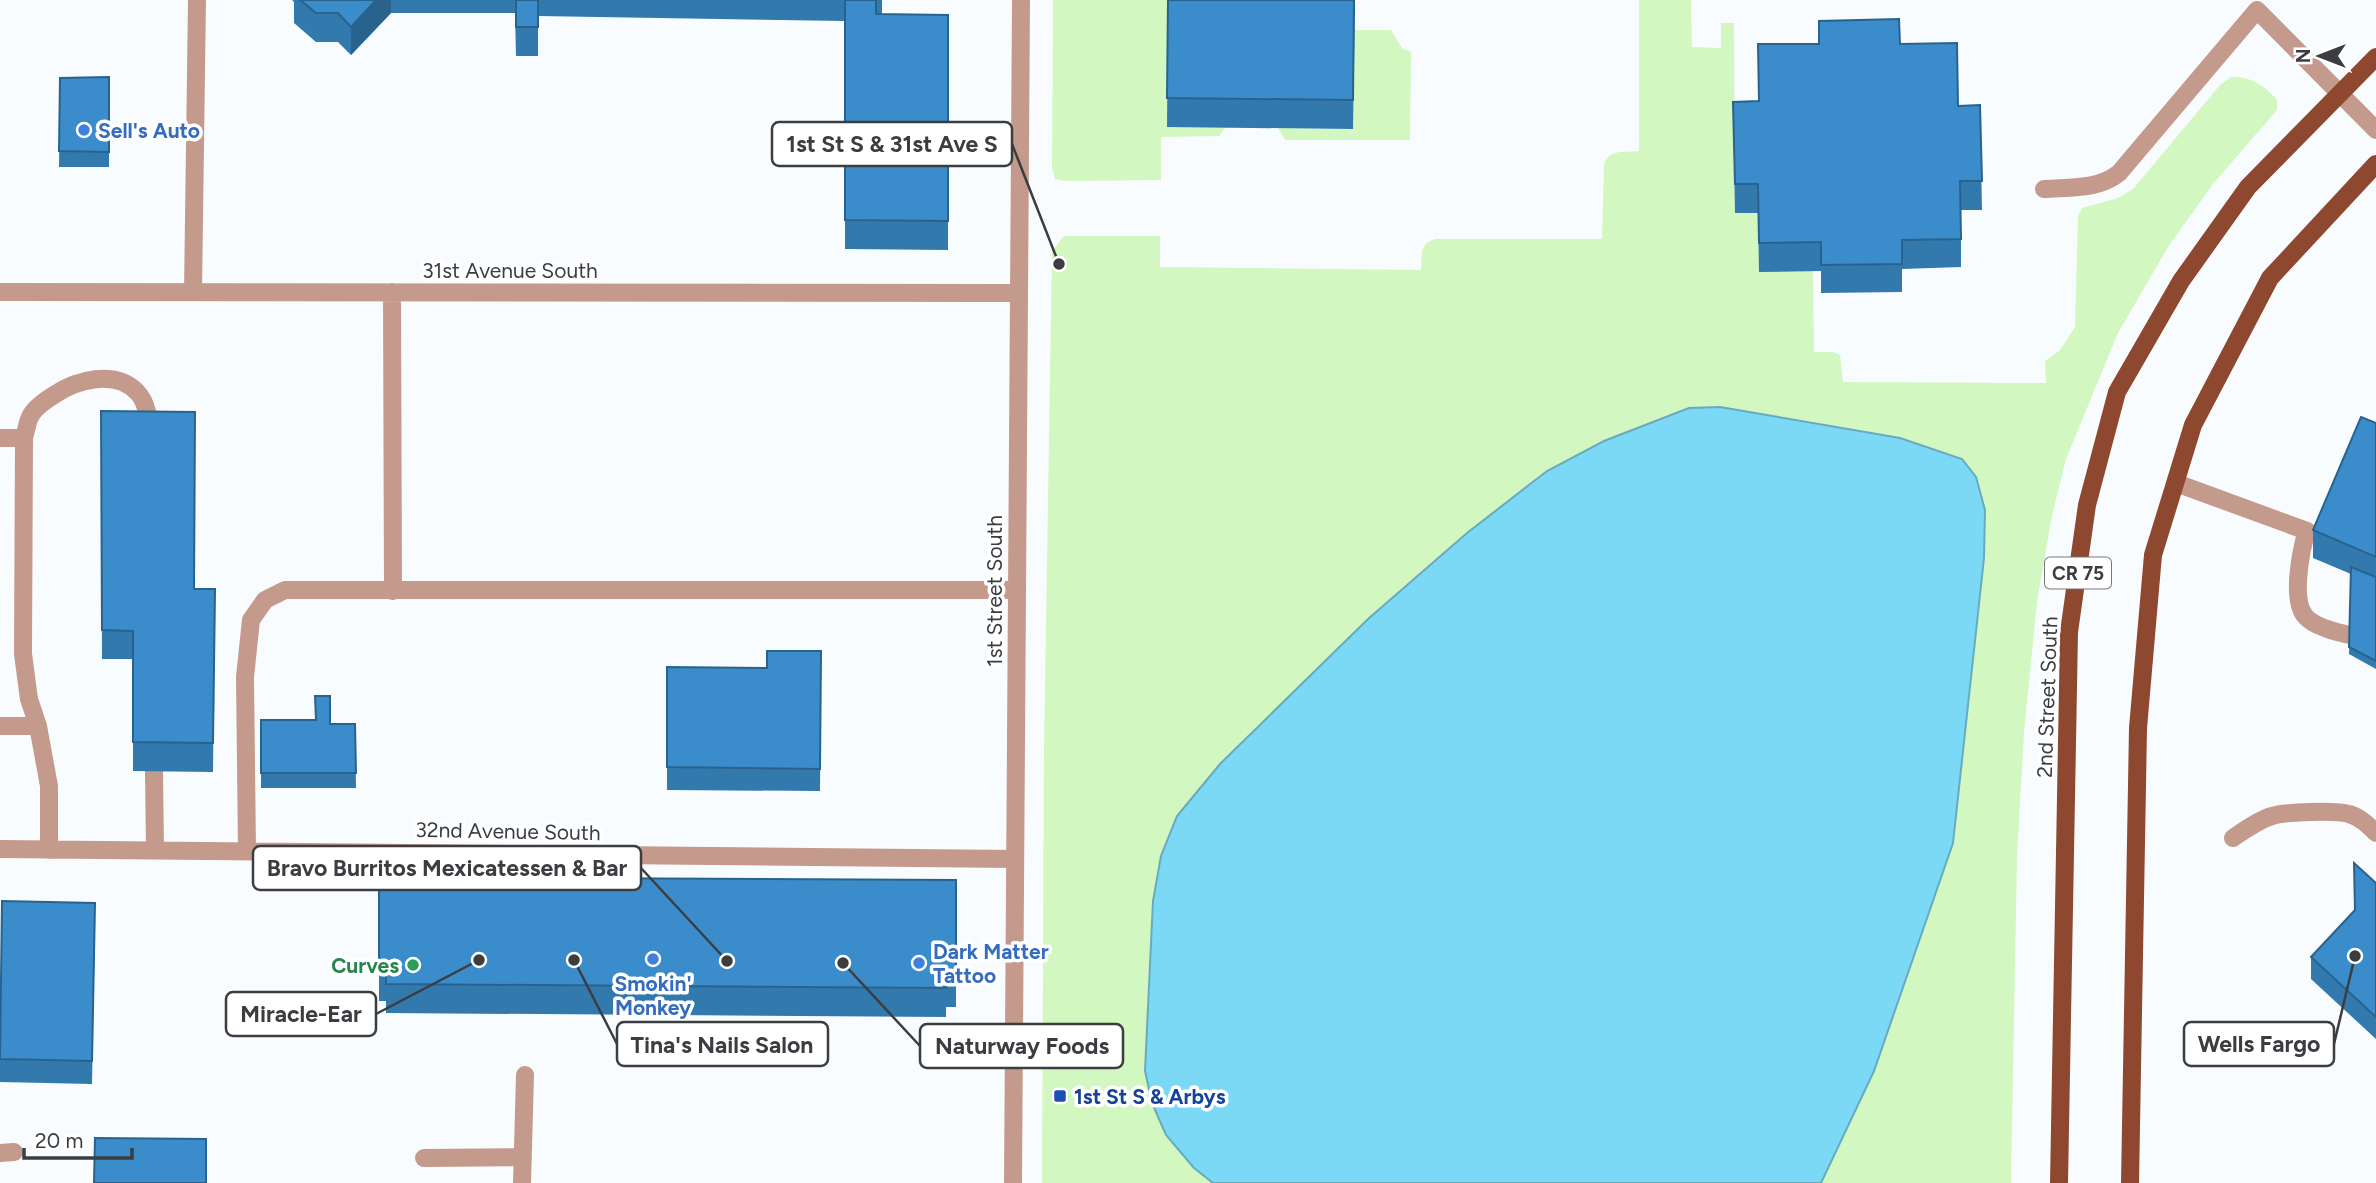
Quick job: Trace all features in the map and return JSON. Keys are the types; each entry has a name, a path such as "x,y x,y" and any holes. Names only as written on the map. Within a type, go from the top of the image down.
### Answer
{"main road":[{"name":"2nd Street South","path":"2059,1183 2069,632 2088,505 2113,404 2117,392 2181,281 2248,187 2376,57"},
{"path":"2130,1183 2138,728 2154,555 2193,425 2270,278 2376,164"}],"street":[{"path":"193,292 197,0"},
{"name":"1st Street South","path":"1013,1183 1021,0"},
{"path":"2044,189 2094,185 2109,181 2143,146 2257,10 2376,130"},
{"name":"31st Avenue South","path":"0,292 1019,293"},
{"path":"392,292 393,591"},
{"path":"49,850 49,786 38,726 29,699 23,654 24,438 31,415 44,402 76,383 95,379 125,384 137,392 146,406 150,440"},
{"path":"0,438 24,438"},
{"path":"2176,484 2307,531 2299,567 2299,596 2303,614 2315,624 2376,640"},
{"path":"247,851 246,677 251,620 265,600 285,590 1017,590"},
{"path":"0,726 38,726"},
{"path":"154,771 155,850"},
{"path":"2233,838 2273,815 2332,812 2348,813 2376,833"},
{"name":"32nd Avenue South","path":"0,849 1016,859"},
{"path":"522,1183 524,1075"},
{"path":"424,1158 523,1157"}],"green space":[{"path":"1053,0 1169,0 1226,127 1219,136 1161,137 1161,180 1055,179 1052,168"},
{"path":"1639,0 1691,0 1692,47 1721,48 1721,23 1734,23 1735,213 1758,213 1813,271 1814,352 1833,352 1840,355 1843,382 2046,383 2045,361 2060,350 2075,327 2078,216 2082,208 2118,198 2133,189 2220,85 2231,77 2245,78 2257,83 2277,100 2277,110 2213,184 2168,247 2118,333 2066,459 2052,515 2037,602 2024,732 2017,857 2011,1183 1042,1183 1044,751 1052,251 1064,236 1160,236 1160,267 1421,270 1422,251 1426,243 1435,239 1602,239 1604,164 1614,153 1639,151"},
{"path":"1354,30 1391,30 1402,48 1411,52 1410,140 1285,140 1278,128 1353,129"}],"water":[{"path":"1720,407 1900,438 1962,459 1976,477 1985,510 1984,558 1953,843 1874,1071 1821,1183 1213,1183 1194,1168 1166,1135 1152,1103 1145,1071 1153,901 1161,856 1177,816 1220,764 1368,619 1467,533 1547,471 1604,441 1689,408"}],"building":[{"path":"300,0 376,0 351,27 338,13 316,13"},
{"path":"516,0 538,0 538,27 516,27"},
{"path":"845,0 876,0 876,14 948,15 948,221 845,220"},
{"path":"1168,0 1354,0 1353,100 1167,98"},
{"path":"1899,19 1900,44 1957,43 1958,106 1980,105 1982,181 1960,181 1961,239 1902,240 1902,264 1821,265 1821,242 1759,243 1758,184 1735,184 1733,102 1759,101 1758,44 1819,44 1819,21"},
{"name":"Sell's Auto","path":"109,77 109,152 59,151 60,78"},
{"path":"101,411 195,412 194,589 215,589 213,743 133,742 133,631 102,630"},
{"path":"2361,417 2376,423 2376,557 2313,530"},
{"path":"2351,567 2376,577 2376,661 2349,647"},
{"path":"767,651 821,651 820,769 667,767 667,667 767,668"},
{"path":"315,696 330,696 330,724 355,724 356,773 261,773 261,720 316,720"},
{"path":"2354,863 2376,883 2376,1017 2311,957 2355,910"},
{"path":"379,877 956,880 956,978 946,978 946,988 386,984 386,972 379,972"},
{"path":"2,901 95,903 92,1061 0,1059"},
{"path":"95,1138 206,1139 206,1183 94,1183"}],"place":[{"name":"Sell's Auto","path":"84,130"},
{"name":"1st St S & 31st Ave S","path":"1059,264"},
{"name":"Wells Fargo","path":"2355,956"},
{"name":"Smokin' Monkey","path":"653,959"},
{"name":"Miracle-Ear","path":"479,960"},
{"name":"Tina's Nails Salon","path":"574,960"},
{"name":"Bravo Burritos Mexicatessen & Bar","path":"727,961"},
{"name":"Naturway Foods","path":"843,963"},
{"name":"Dark Matter Tattoo","path":"919,963"},
{"name":"Curves","path":"413,965"},
{"name":"1st St S & Arbys","path":"1060,1096"}]}
